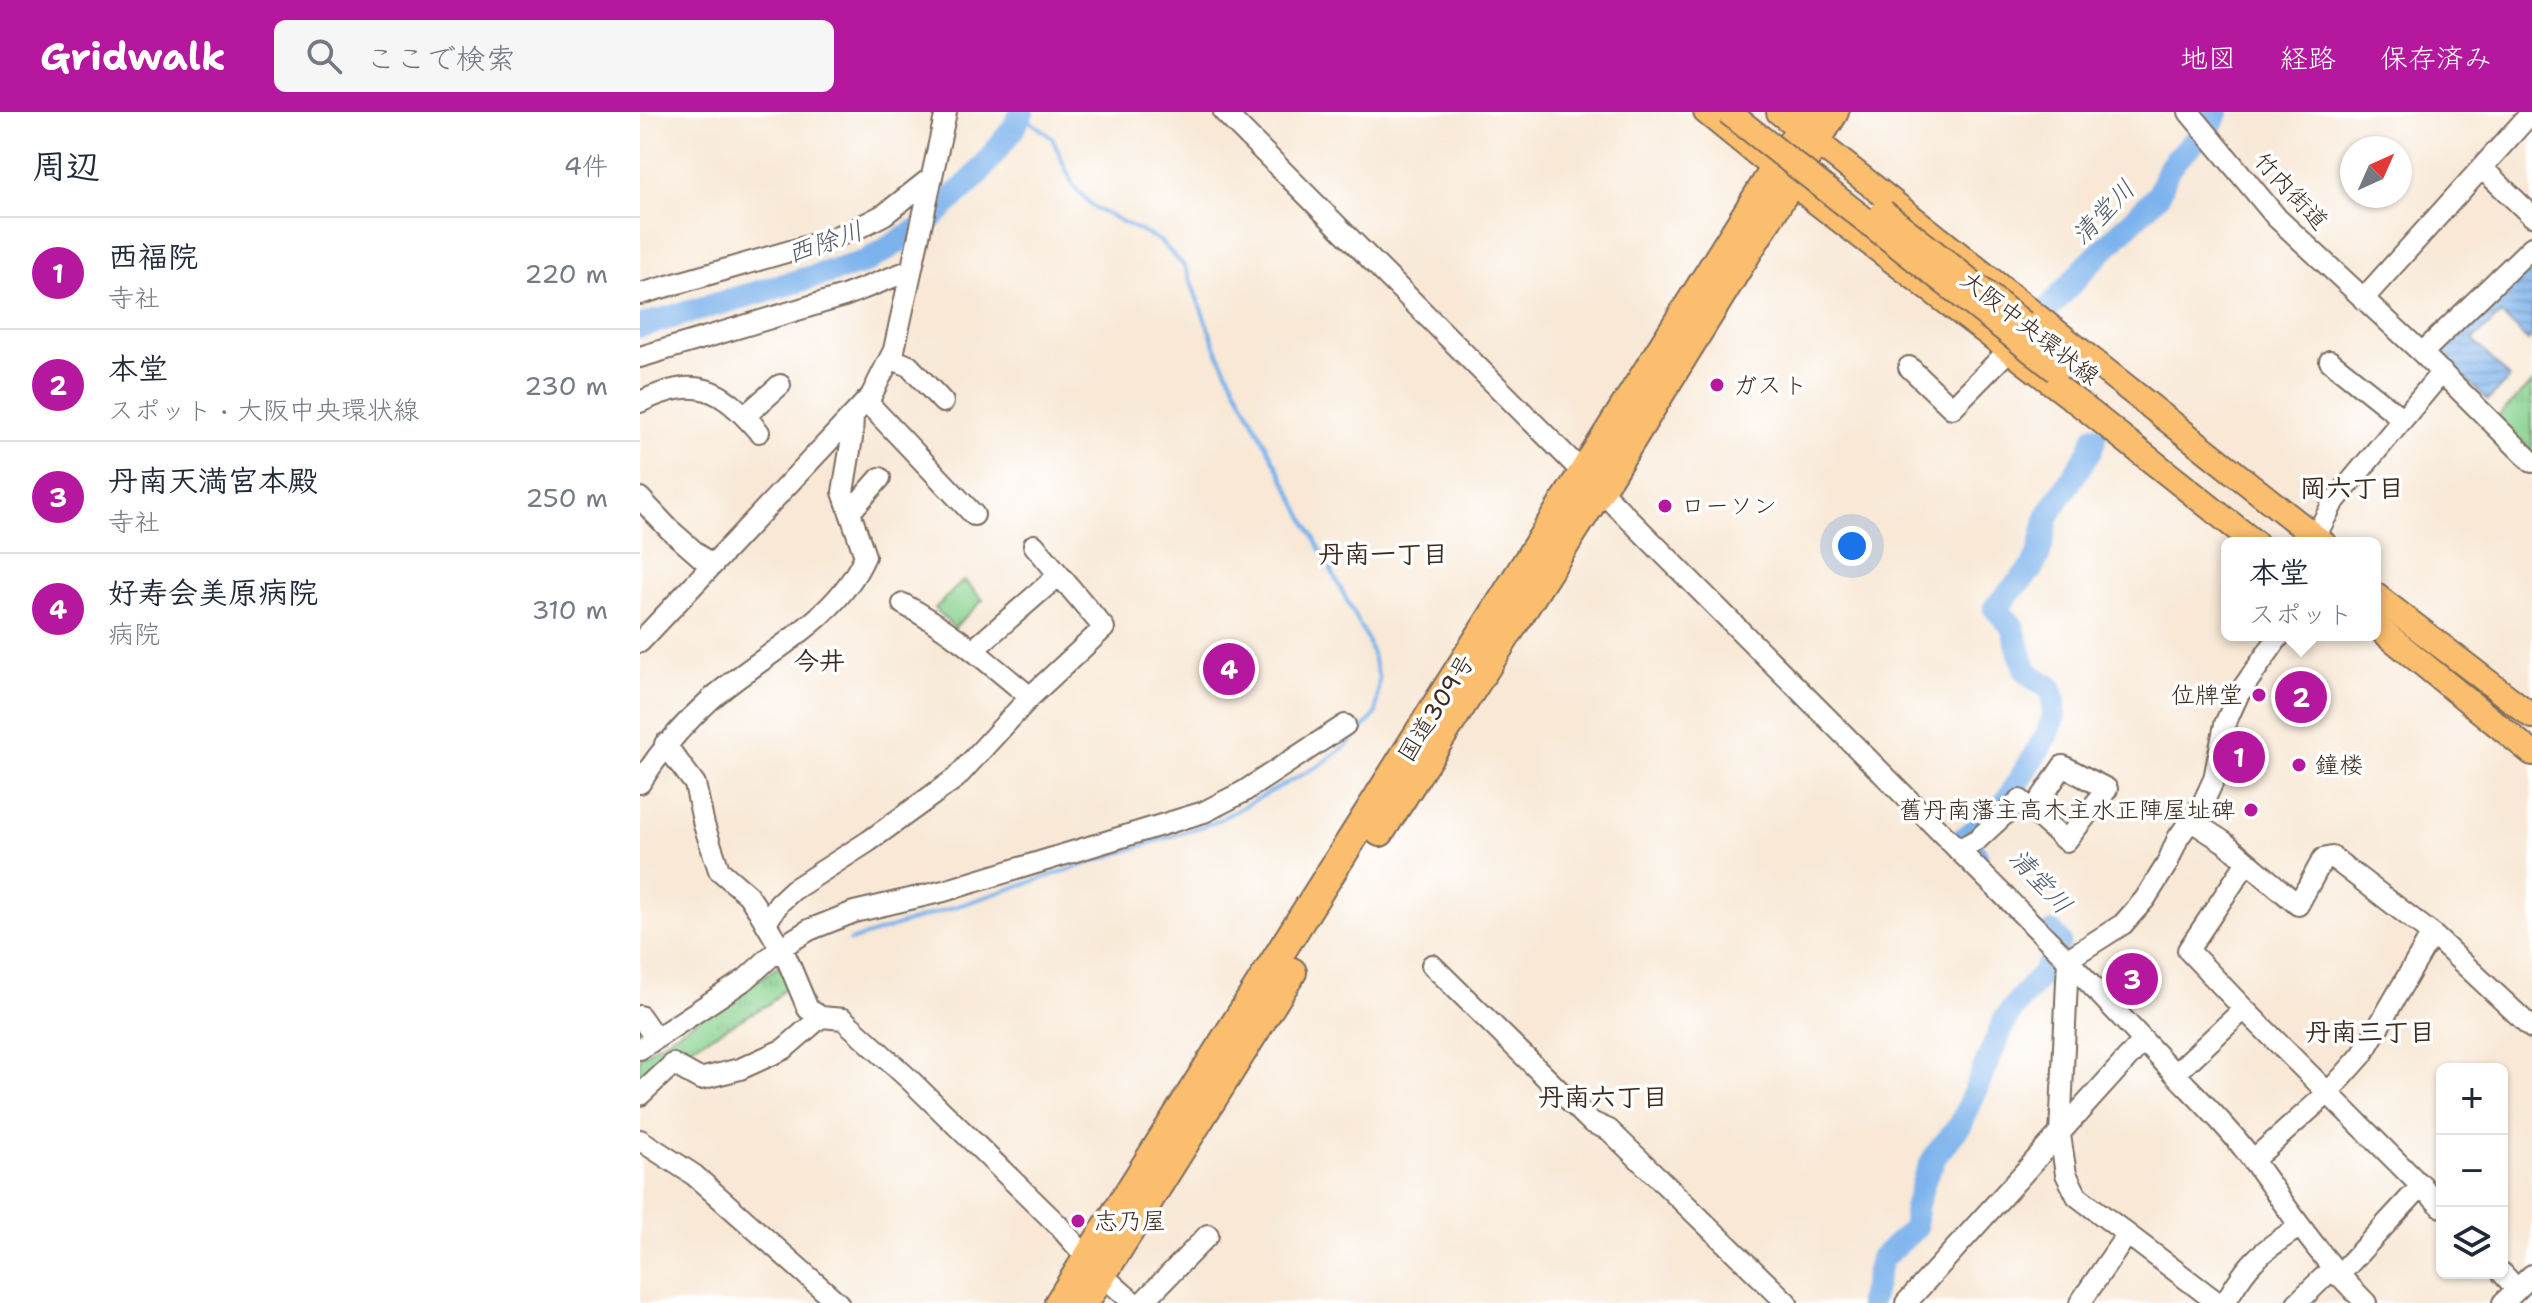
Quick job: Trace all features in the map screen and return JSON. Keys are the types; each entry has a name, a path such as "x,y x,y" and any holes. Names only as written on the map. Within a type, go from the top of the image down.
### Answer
{"highway":[{"name":"国道309号","path":"1059,1303 1095,1267 1345,886 1592,482 1785,175 1802,123 1834,112"},
{"name":"国道309号","path":"1084,1303 1095,1267"}],"main road":[{"path":"1706,112 2247,537"},
{"name":"大阪中央環状線","path":"1728,112 2061,363 2309,537"},
{"name":"大阪中央環状線","path":"1755,112 2268,537"},
{"path":"1802,123 2310,537"},
{"path":"2381,600 2532,716"},
{"path":"2381,631 2532,753"}],"street":[{"path":"640,642 860,408 890,358 946,112"},
{"path":"1224,112 1592,482 1966,846 2143,1041 2230,1131 2299,1227 2335,1272 2366,1303"},
{"path":"2363,299 2532,112"},
{"name":"竹内街道","path":"2199,126 2277,218 2422,353"},
{"path":"2482,168 2532,216"},
{"path":"640,294 825,241 885,214 930,184"},
{"path":"2532,247 2422,353 2532,462"},
{"path":"640,357 844,296 912,267"},
{"path":"1909,367 1952,408 2009,350"},
{"path":"890,358 909,366 943,402"},
{"path":"2330,361 2403,419"},
{"path":"2317,537 2333,503 2442,372"},
{"path":"640,402 671,391 695,387 722,395 752,424 780,385"},
{"path":"640,783 665,744 711,699 824,611 856,577 865,556 843,492 860,408"},
{"path":"860,408 974,515"},
{"path":"851,511 880,478"},
{"path":"640,498 711,566"},
{"path":"766,923 779,903 793,890 869,841 956,778 1030,697 1104,628 1034,545"},
{"path":"973,650 1059,575"},
{"path":"903,604 973,650 1030,697"},
{"path":"2061,952 2123,924 2138,908 2167,864 2178,838 2204,801 2214,779 2225,724 2238,695 2276,641"},
{"path":"640,1016 648,1044 746,979 780,948 809,930 854,912 944,891 1204,812 1243,792 1345,725"},
{"path":"665,744 695,784 719,870 748,895 766,923 808,1009 821,1017 843,1019 910,1080 1134,1303"},
{"path":"1966,846 2020,800 2032,812"},
{"path":"2190,820 2224,842 2298,905 2323,859 2332,857 2432,934 2532,1028"},
{"path":"2247,862 2188,950 2436,1200"},
{"path":"2253,1160 2329,1092 2362,1055 2432,934"},
{"path":"2061,952 2060,1135 2066,1174 2077,1196 2218,1303"},
{"path":"1432,965 1591,1122 1609,1130 1787,1303"},
{"path":"2175,1074 2244,1009"},
{"path":"640,1095 673,1064 700,1079 740,1069 784,1049 821,1017"},
{"path":"1906,1303 2143,1041"},
{"path":"640,1140 694,1175 838,1303"},
{"path":"2297,1303 2335,1272 2422,1185"},
{"path":"2225,1303 2241,1273 2252,1260 2299,1227"},
{"path":"1142,1303 1208,1235"},
{"path":"2080,1303 2126,1236"}],"green space":[{"path":"2532,383 2532,453 2497,418"},
{"path":"964,580 983,600 954,628 935,608"},
{"path":"778,967 785,970 791,983 769,1004 673,1057 640,1085 640,1057"}],"water":[{"path":"2532,252 2532,337 2528,341 2501,314 2473,340 2510,378 2488,400 2442,357 2441,346"}],"waterway":[{"name":"西除川","path":"640,326 865,262 921,228 976,176 1013,129 1022,112"},
{"name":"清堂川","path":"2050,307 2159,194 2167,172 2177,158 2209,128 2217,112"},
{"path":"850,941 1215,822 1320,765 1347,745 1376,714 1379,678 1368,641 1218,353 1185,267 1160,241 1093,207 1073,185 1052,138 1021,114"},
{"name":"清堂川","path":"1976,855 1963,839 2000,812 2047,735 2054,716 2050,687 2025,669 2012,626 1995,608 2032,568 2039,554 2048,515 2090,451 2095,437"},
{"name":"清堂川","path":"1870,1303 1881,1259 1915,1228 1916,1208 1925,1177 1935,1156 1961,1124 2005,1020 2055,954 2059,941 2052,933"}],"place":[{"name":"ガスト","path":"1717,385"},
{"name":"ローソン","path":"1665,506"},
{"name":"好寿会美原病院","path":"1229,669"},
{"name":"位牌堂","path":"2259,695"},
{"name":"本堂","path":"2301,697"},
{"name":"西福院","path":"2239,757"},
{"name":"鐘楼","path":"2299,765"},
{"name":"舊丹南藩主高木主水正陣屋址碑","path":"2251,810"},
{"name":"丹南天満宮本殿","path":"2132,979"},
{"name":"志乃屋","path":"1078,1221"}],"district":[{"name":"岡六丁目","path":"2352,488"},
{"name":"丹南一丁目","path":"1383,554"},
{"name":"今井","path":"819,661"},
{"name":"丹南三丁目","path":"2370,1032"},
{"name":"丹南六丁目","path":"1603,1097"}]}
